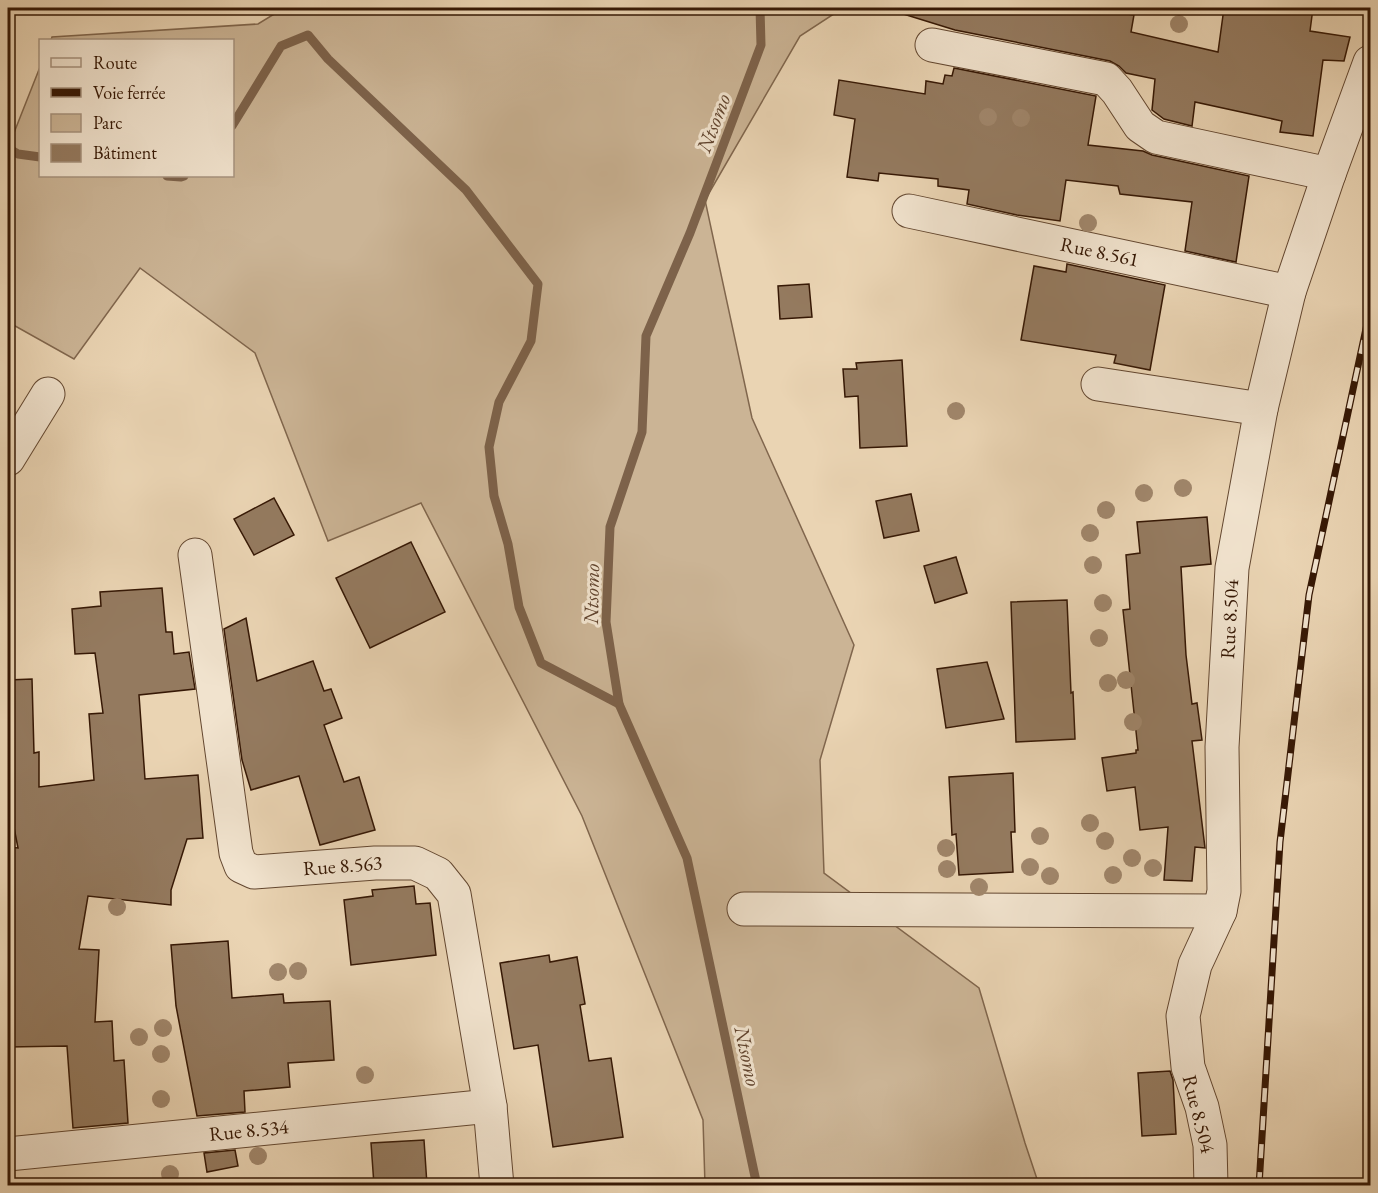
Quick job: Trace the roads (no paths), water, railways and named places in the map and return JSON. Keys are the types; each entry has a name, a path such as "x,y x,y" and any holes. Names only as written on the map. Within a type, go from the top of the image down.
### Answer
{"street":[{"path":"932,45 1106,79 1118,91 1140,126 1156,137 1329,174"},
{"name":"Rue 8.504","path":"1211,1185 1210,1144 1202,1107 1188,1067 1183,1016 1195,965 1220,911 1224,891 1222,747 1232,568 1261,409 1289,292 1329,174 1371,62"},
{"name":"Rue 8.561","path":"909,211 1289,292"},
{"path":"1098,384 1261,409"},
{"path":"8,459 48,394"},
{"name":"Rue 8.563","path":"195,555 236,853 241,866 254,872 375,863 415,863 438,874 454,894 490,1106 497,1185"},
{"path":"744,909 1220,911"},
{"name":"Rue 8.534","path":"8,1154 490,1106"}],"waterway":[{"name":"Ntsomo","path":"757,1186 687,858 619,704 606,622 610,527 642,432 646,336 690,233 761,45 760,8"},
{"path":"234,123 281,46 308,35 328,59 466,190 538,284 531,341 499,402 489,447 494,496 508,544 519,607 541,663 619,704"},
{"path":"8,148 18,154 39,157"}],"railway":[{"path":"1259,1186 1280,842 1309,595 1370,310"}]}
